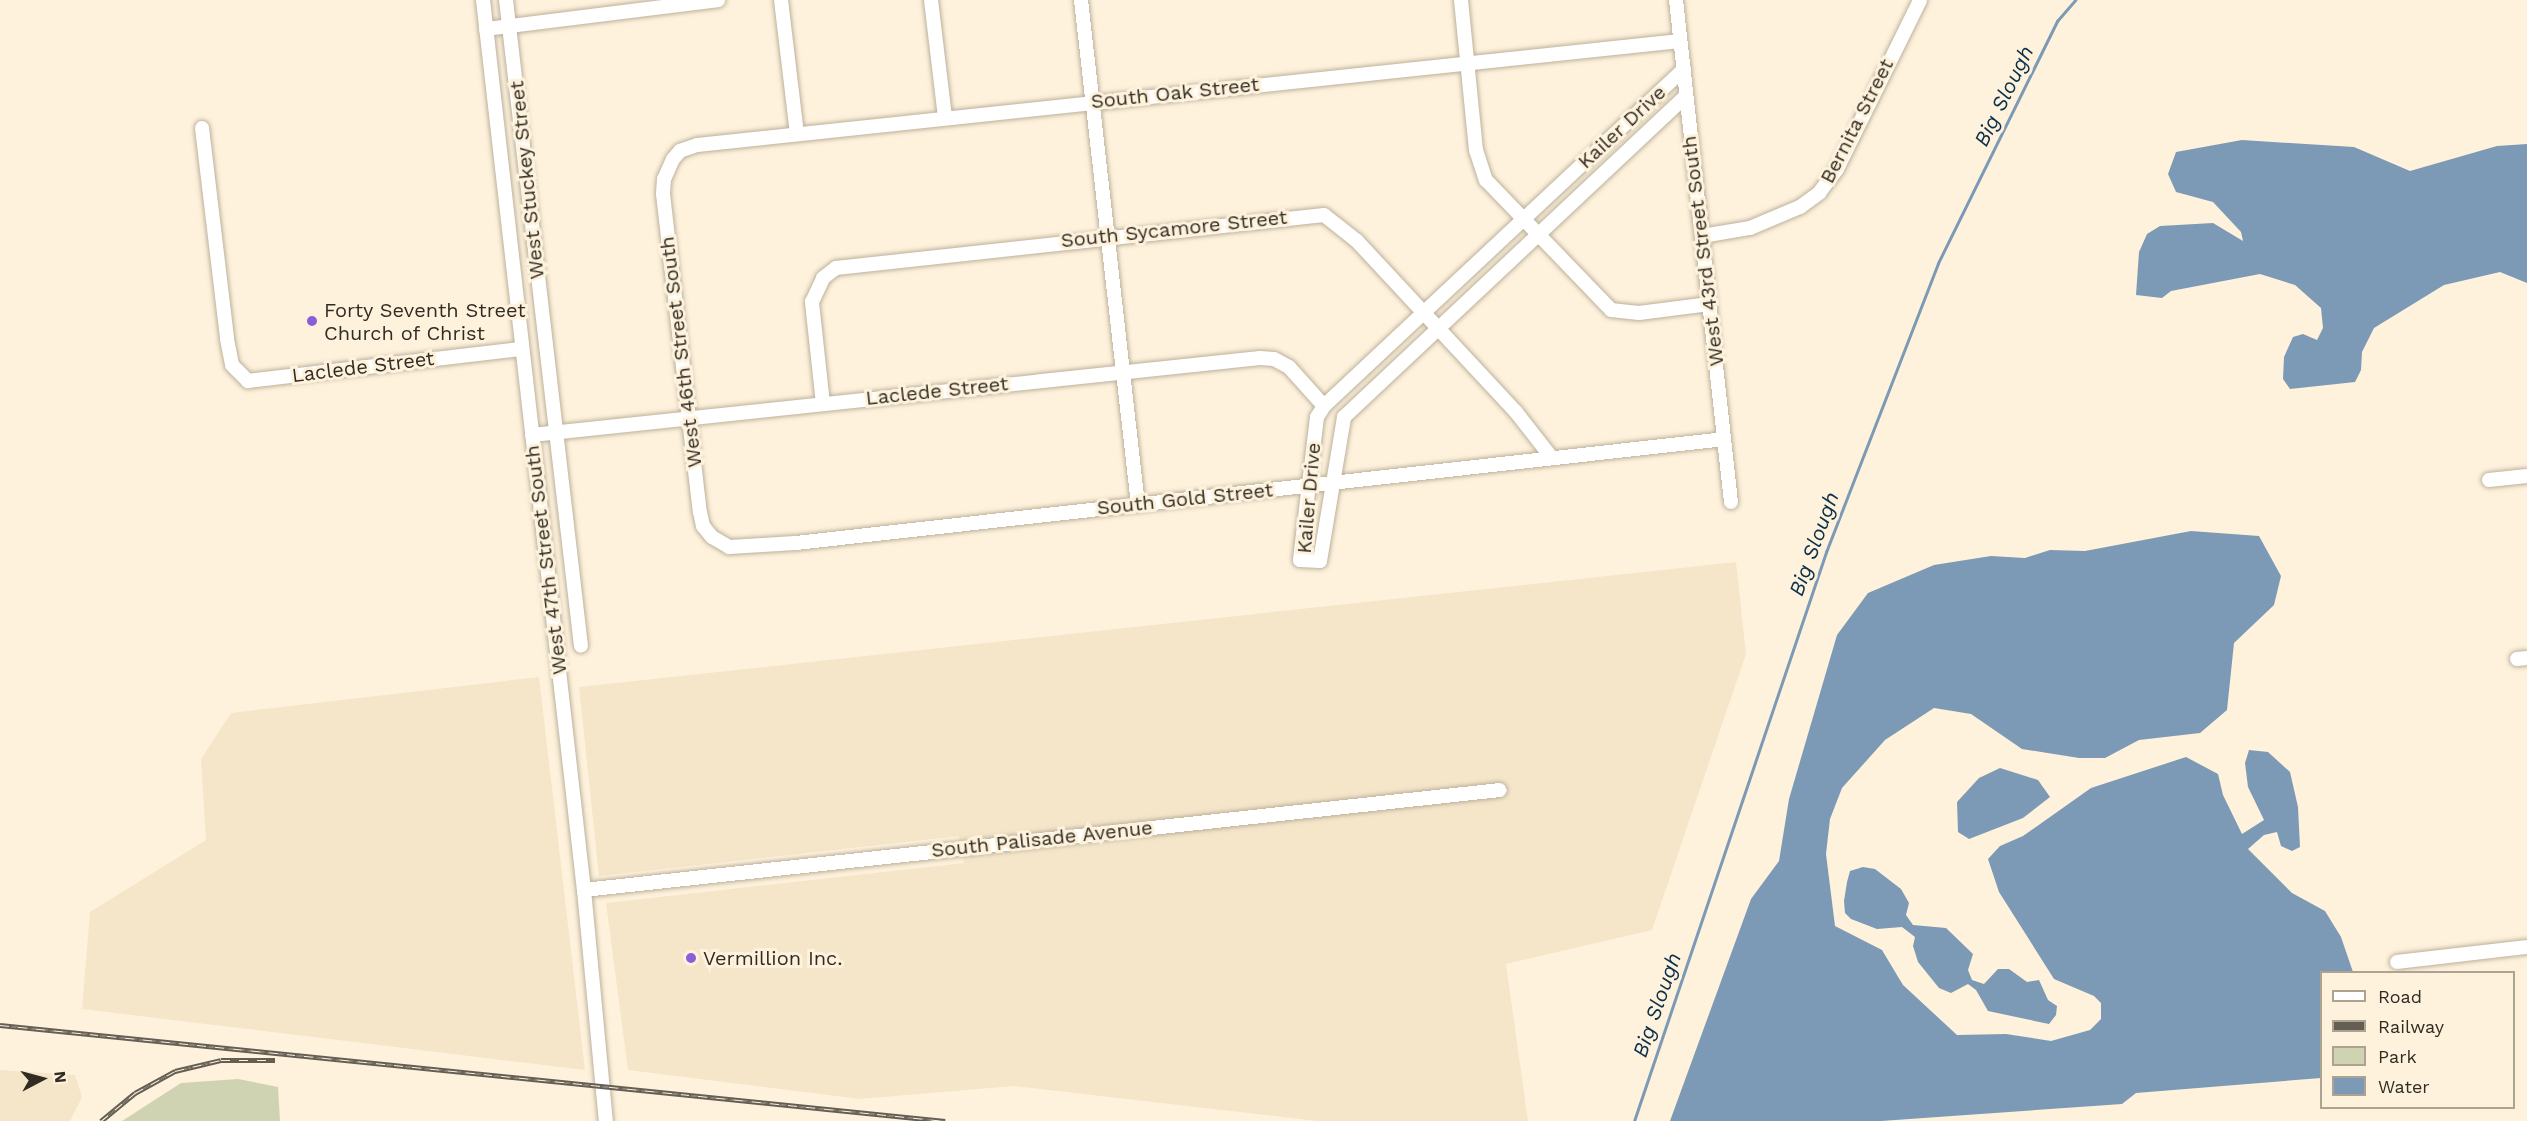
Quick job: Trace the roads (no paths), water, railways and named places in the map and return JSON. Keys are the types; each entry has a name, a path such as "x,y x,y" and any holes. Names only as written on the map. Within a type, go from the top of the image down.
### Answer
{"street":[{"name":"West 47th Street South","path":"483,0 584,890 606,1121"},
{"name":"West Stuckey Street","path":"506,0 581,646"},
{"path":"486,29 644,4 718,0"},
{"path":"781,0 796,134"},
{"path":"932,0 945,117"},
{"path":"1081,0 1138,505"},
{"path":"1461,0 1479,165 1486,180 1611,310 1639,313 1709,304"},
{"name":"West 43rd Street South","path":"1676,0 1731,502"},
{"name":"Bernita Street","path":"1701,236 1750,228 1800,207 1819,193 1842,159 1920,0"},
{"name":"South Oak Street","path":"673,159 680,151 698,145 1092,101 1680,40"},
{"name":"Kailer Drive","path":"1683,69 1324,406 1317,417 1300,560 1309,563 1320,561 1331,483 1344,417 1685,97"},
{"name":"Laclede Street","path":"202,128 227,339 232,365 248,381 522,349"},
{"name":"West 46th Street South","path":"673,159 664,179 663,192 700,512 703,526 718,542"},
{"name":"South Sycamore Street","path":"823,404 812,302 818,285 829,272 857,264 1324,215 1349,233 1516,412 1552,458"},
{"name":"Laclede Street","path":"532,435 1122,371 1267,358 1289,367 1324,406"},
{"name":"South Gold Street","path":"718,542 737,548 759,547 1724,439"},
{"path":"2489,480 2527,476"},
{"name":"South Palisade Avenue","path":"584,890 1500,790"},
{"path":"2397,962 2527,947"}],"water":[{"path":"2242,140 2354,147 2410,171 2497,146 2527,144 2527,283 2500,272 2444,285 2374,328 2362,352 2361,370 2355,382 2290,389 2283,379 2284,357 2293,337 2303,334 2317,340 2323,328 2321,308 2295,285 2260,274 2171,291 2162,298 2136,295 2139,252 2147,234 2160,226 2213,223 2243,241 2241,232 2213,202 2176,192 2168,174 2176,152"},
{"path":"2191,531 2259,536 2281,576 2274,605 2234,643 2227,710 2200,733 2139,740 2105,758 2079,758 2022,749 1971,714 1934,708 1885,740 1842,788 1830,819 1826,854 1835,926 1882,950 1903,985 1957,1035 2006,1034 2051,1041 2090,1030 2101,1019 2101,1003 2094,996 2054,979 1999,892 1988,859 2000,846 2023,836 2091,788 2186,757 2218,774 2223,795 2242,834 2264,820 2248,787 2245,763 2249,750 2268,752 2290,772 2298,807 2300,847 2292,851 2281,846 2277,832 2264,835 2248,849 2292,893 2325,911 2341,937 2353,971 2320,971 2320,1078 2136,1093 2122,1104 1881,1121 1670,1121 1751,899 1779,861 1789,799 1837,635 1868,593 1934,565 1991,556 2025,558 2050,550 2085,551"},
{"path":"2000,768 2038,780 2050,797 2023,818 1969,839 1958,832 1957,802 1979,778"},
{"path":"1863,867 1875,869 1901,889 1909,903 1906,915 1913,925 1946,928 1973,954 1968,970 1972,980 1984,984 1998,969 2009,969 2027,982 2039,980 2048,1000 2057,1006 2056,1015 2049,1024 1988,1011 1976,990 1968,984 1951,993 1939,988 1918,962 1913,946 1915,937 1902,927 1877,929 1851,919 1845,913 1847,882 1850,871"}],"waterway":[{"name":"Big Slough","path":"1634,1121 1826,552 1938,263 2057,21 2075,0"}],"railway":[{"path":"0,1025 945,1121"},
{"path":"101,1121 135,1093 175,1071 221,1060 275,1060"}],"place":[{"name":"Forty Seventh Street Church of Christ","path":"312,321"},
{"name":"Vermillion Inc.","path":"691,958"}]}
